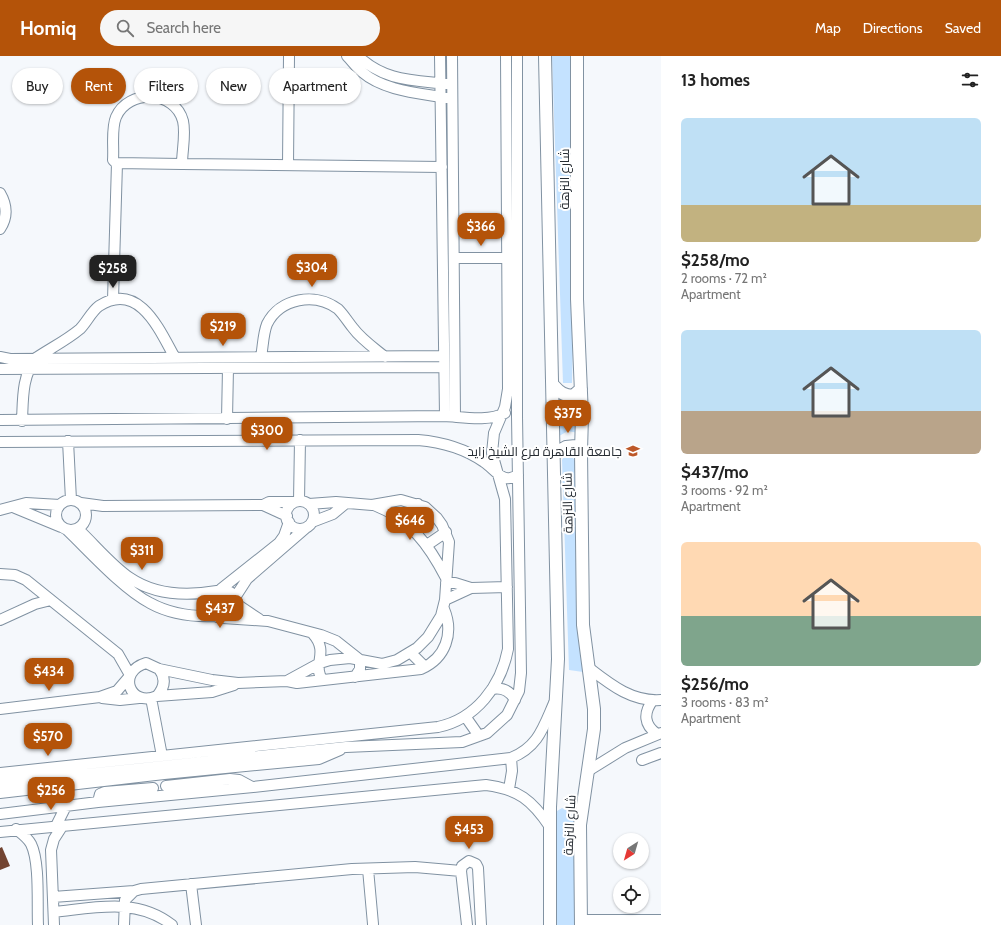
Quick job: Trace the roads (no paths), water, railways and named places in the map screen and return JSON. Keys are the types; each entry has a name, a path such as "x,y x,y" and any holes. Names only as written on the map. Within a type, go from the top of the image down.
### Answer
{"main road":[{"name":"شارع النزهة","path":"545,56 554,386 558,659 550,827 548,924"},
{"name":"شارع النزهة","path":"577,56 577,300 582,389 581,451 583,625 589,668 594,729 580,825 581,922"},
{"path":"554,386 559,392 573,396 582,389"},
{"path":"554,454 566,447 576,446 581,451"}],"street":[{"path":"288,165 289,56"},
{"path":"347,56 362,72 383,84 394,88 453,99"},
{"path":"358,56 367,64 386,76 452,85"},
{"path":"440,56 444,361 450,417"},
{"path":"450,417 454,258 452,56"},
{"path":"0,773 438,727 452,723 464,716 483,701 492,689 503,670 508,649 505,499 501,480 496,472 492,443 508,389 506,56"},
{"path":"0,783 346,747 462,742 479,736 501,722 519,691 521,673 517,416 517,56"},
{"path":"182,164 183,122 179,113 165,100 147,96 129,102 116,116 114,125 113,160 118,164 442,166"},
{"path":"113,300 118,164"},
{"path":"0,193 6,205 6,211 5,218 0,229"},
{"path":"454,258 507,258"},
{"path":"261,358 266,326 271,318 284,306 295,301 308,299 324,302 338,310 353,329 385,357"},
{"path":"22,421 24,388 28,370 36,358 81,328 99,306 113,300 133,302 143,307 151,316 175,358"},
{"path":"0,357 10,359 385,357 444,361"},
{"path":"0,369 228,368 444,361"},
{"path":"227,419 228,368"},
{"path":"0,420 481,418 511,412 517,416"},
{"path":"0,442 300,440 432,441 446,444 466,452 507,478 518,475"},
{"path":"219,617 210,609 209,601 219,590 270,555 309,525 314,513 301,502 300,440"},
{"path":"68,441 70,500"},
{"path":"5,508 26,503 60,505 70,500 104,506 263,505 270,502 336,502 345,504 372,505 401,500 418,504 432,512 446,532 449,542 445,604 449,624 448,640 437,659 425,667 297,683 287,681 238,683 198,678 159,669 112,649"},
{"path":"219,617 235,613 237,601 247,579 270,555 284,536 289,508 301,502"},
{"path":"81,503 85,509 87,519"},
{"path":"263,505 288,519 297,528 309,525 333,514 345,504"},
{"path":"404,521 418,504"},
{"path":"60,505 56,517 65,529 127,581 171,592 202,594 219,590 229,591 237,601 259,619"},
{"path":"372,505 404,521 427,545 446,581 470,588 507,587"},
{"path":"78,530 87,519 104,506"},
{"path":"5,508 65,529 78,530 148,603 170,611 192,616 259,619 283,624 336,641 360,660"},
{"path":"427,545 446,532"},
{"path":"0,574 15,575 31,584 112,649 123,660 130,676 131,689 139,698"},
{"path":"30,607 34,595 31,584"},
{"path":"287,681 320,663 340,658 382,664 397,660 411,653 423,643 432,630 445,604 470,588"},
{"path":"0,620 51,600"},
{"path":"432,630 448,640"},
{"path":"313,634 320,644 321,657 319,674 323,680"},
{"path":"411,653 425,667"},
{"path":"354,676 360,669 360,660"},
{"path":"100,698 117,691 136,667 146,663"},
{"path":"589,668 621,691 636,698 657,700"},
{"path":"159,669 164,680 164,686 154,697 162,756"},
{"path":"0,709 100,698 120,700 212,692 238,683"},
{"path":"492,689 503,689 512,695 515,700"},
{"path":"0,814 98,802 153,792 252,787 510,758 526,751 538,739 557,696"},
{"path":"657,700 648,706 646,714 647,722 651,729 659,734"},
{"path":"464,716 479,736"},
{"path":"588,771 625,748 659,734"},
{"path":"0,793 164,774 319,759 328,757 346,747"},
{"path":"642,760 661,753"},
{"path":"508,789 512,777 510,758"},
{"path":"164,774 167,791"},
{"path":"151,776 153,792"},
{"path":"0,832 16,829 476,786 508,789 529,801 538,809 550,827"},
{"path":"54,925 51,861 54,839 66,806"},
{"path":"16,829 30,842 36,863 38,925"},
{"path":"36,863 42,858 47,858 51,861"},
{"path":"467,925 461,871 462,866 469,861 476,864 478,868 481,925"},
{"path":"53,897 368,869 415,867 461,871"},
{"path":"368,869 373,925"},
{"path":"191,884 196,925"},
{"path":"124,925 124,905 128,895 134,890"},
{"path":"83,894 84,909"},
{"path":"54,912 124,905 150,912 172,925"},
{"path":"581,922 661,920"}],"place":[{"name":"جامعة القاهرة فرع الشيخ زايد","path":"633,451"}]}
